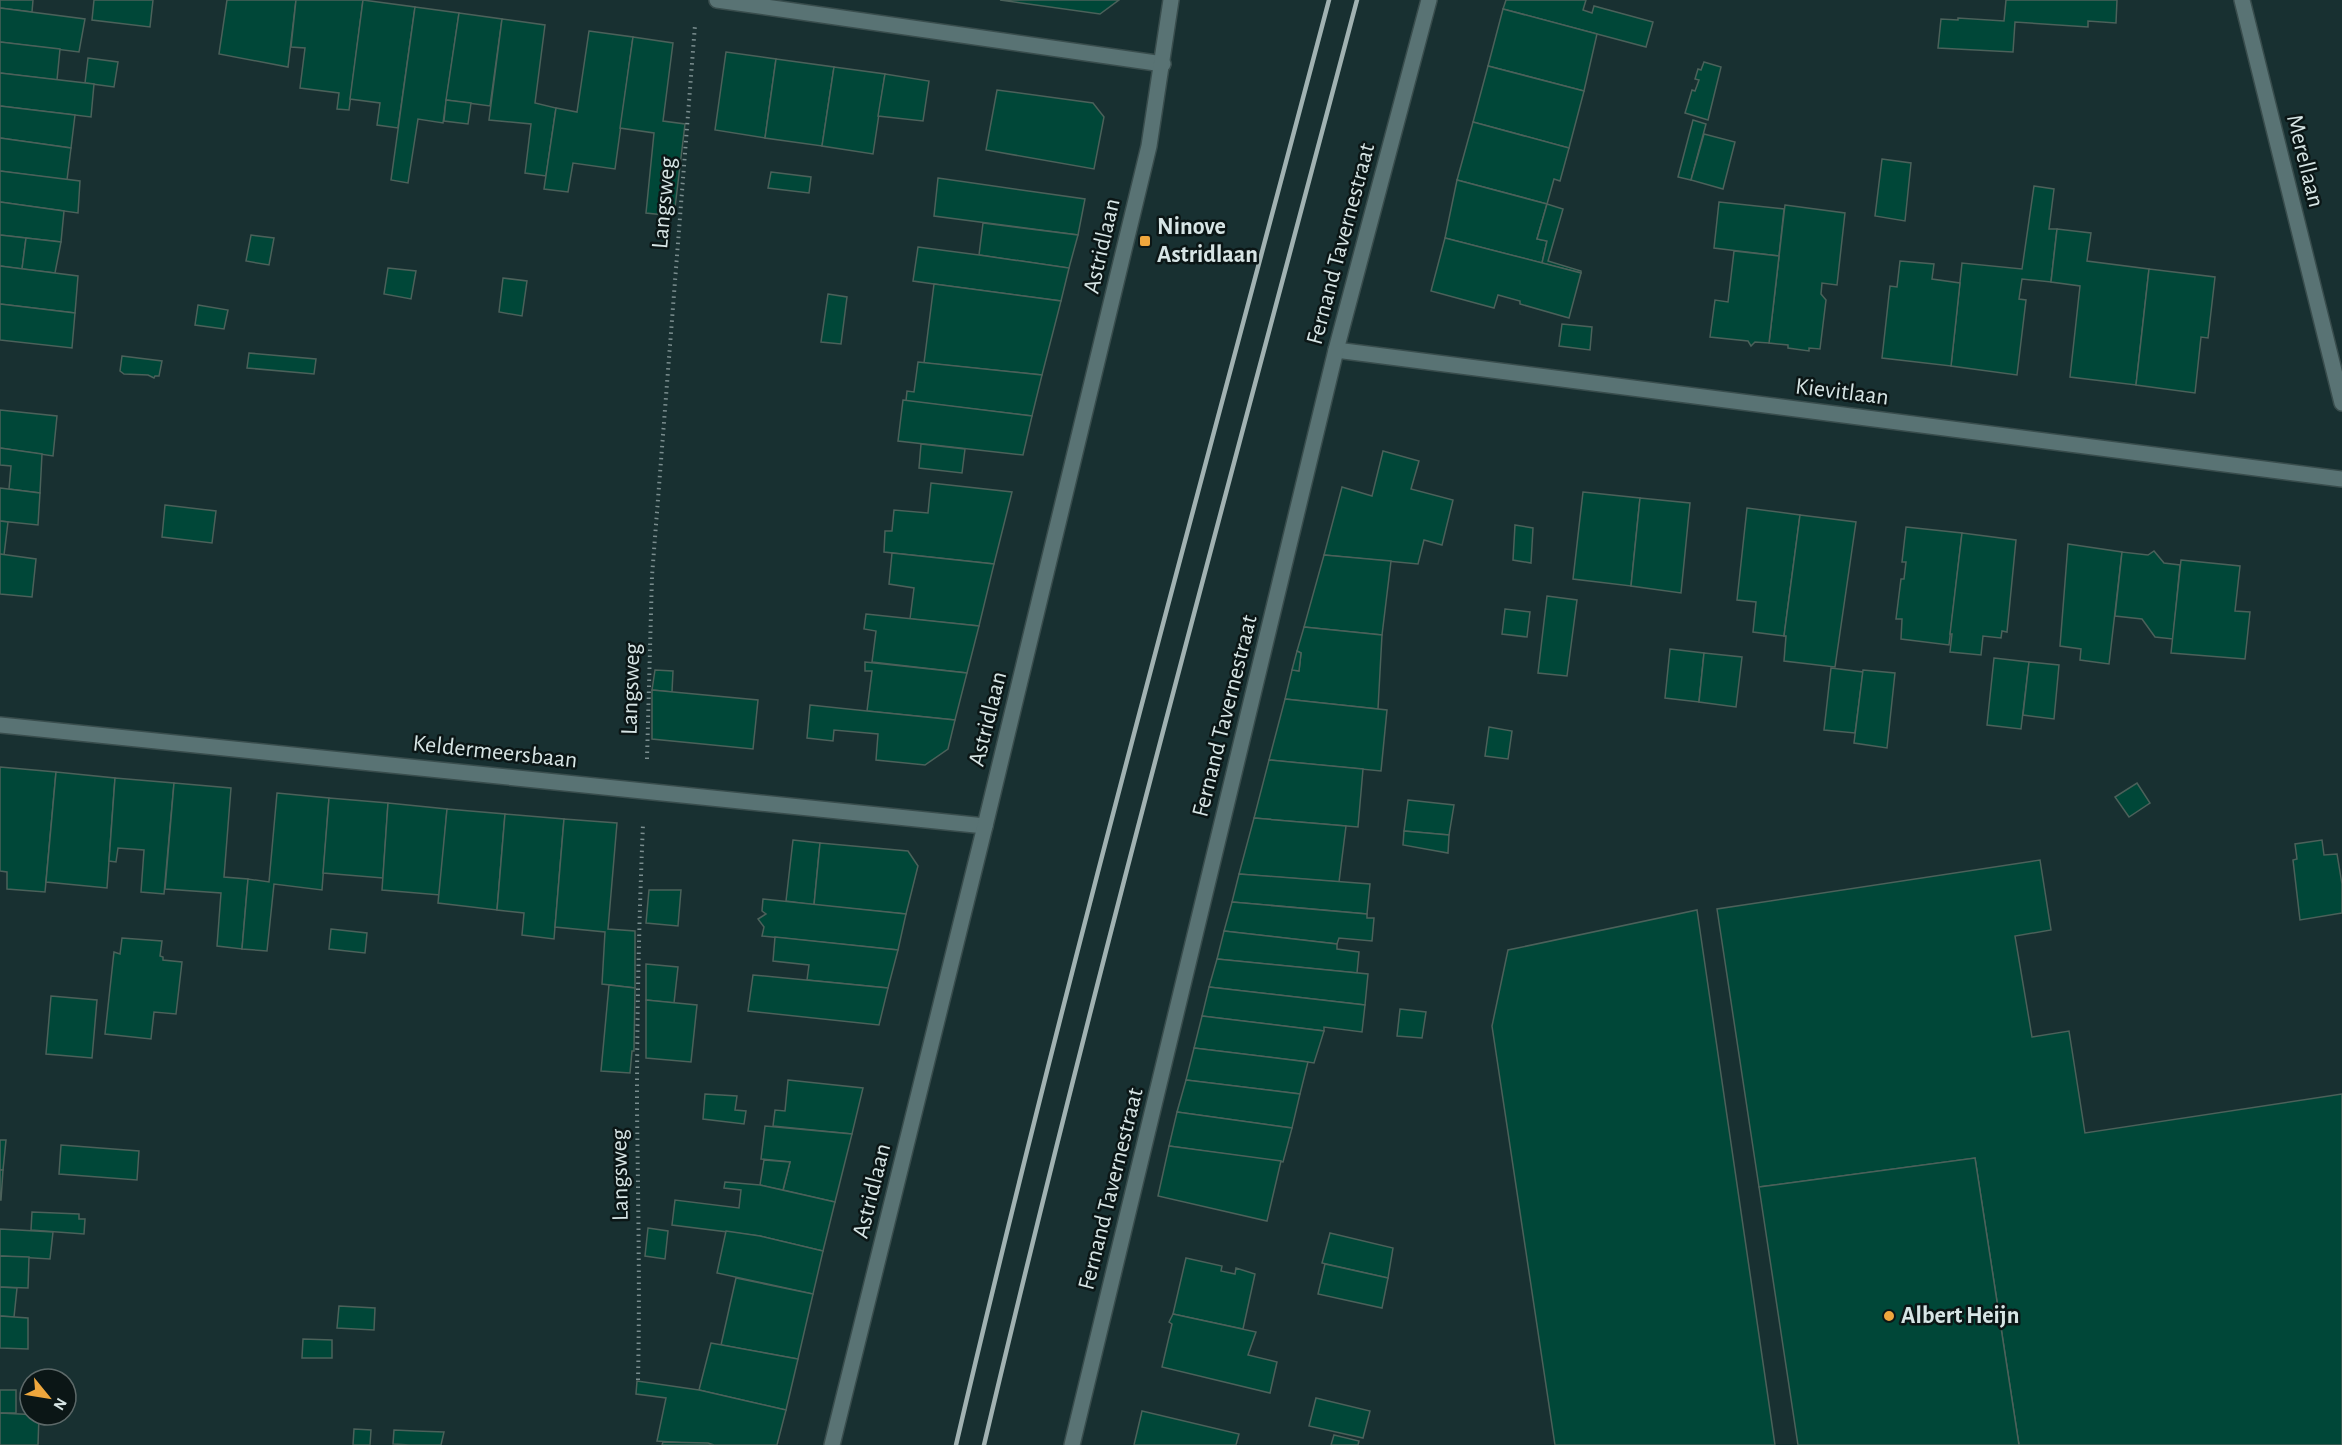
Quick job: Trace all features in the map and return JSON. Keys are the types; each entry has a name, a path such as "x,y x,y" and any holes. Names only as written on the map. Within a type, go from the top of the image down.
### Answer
{"street":[{"path":"717,0 1162,64"},
{"name":"Astridlaan","path":"832,1445 985,826 1149,146 1171,0"},
{"name":"Fernand Tavernestraat","path":"1072,1445 1336,350 1429,0"},
{"name":"Merellaan","path":"2241,0 2342,403"},
{"name":"Kievitlaan","path":"1336,350 2342,480"},
{"name":"Keldermeersbaan","path":"0,724 985,826"}],"path":[{"name":"Langsweg","path":"638,1380 640,1290 639,927 652,576 695,23"}],"building":[{"path":"0,0 33,0 32,12 0,8"},
{"path":"94,0 153,0 150,27 92,20"},
{"path":"227,0 296,0 288,67 219,54"},
{"path":"296,0 363,0 349,110 337,109 339,93 300,88 305,48 291,47"},
{"path":"363,0 415,7 398,128 377,125 380,103 350,99"},
{"path":"1000,0 1119,0 1100,14"},
{"path":"1506,0 1586,0 1583,10 1592,13 1594,6 1653,22 1646,47 1503,9"},
{"path":"2006,0 2117,0 2116,23 2088,21 2088,27 2015,22 2013,52 1938,48 1941,19 2004,21"},
{"path":"415,7 459,13 443,123 418,119 408,183 391,180"},
{"path":"0,8 85,19 79,52 0,42"},
{"path":"1503,9 1597,34 1584,91 1488,66"},
{"path":"459,13 502,19 490,106 446,100"},
{"path":"502,19 545,25 535,103 556,108 546,176 525,173 531,124 489,120"},
{"path":"589,31 633,37 615,169 573,163 568,192 544,189 556,108 577,112"},
{"path":"633,37 673,43 663,121 685,124 674,216 646,213 654,133 620,128"},
{"path":"0,42 60,49 57,80 0,73"},
{"path":"726,52 776,59 765,138 715,130"},
{"path":"88,58 118,62 114,87 85,83"},
{"path":"776,59 834,67 822,146 765,138"},
{"path":"1704,62 1721,67 1708,120 1685,113 1692,90 1695,91 1699,80 1695,79 1698,69 1701,70"},
{"path":"1488,66 1584,91 1569,148 1473,122"},
{"path":"834,67 885,74 873,154 822,146"},
{"path":"0,73 94,84 91,117 0,106"},
{"path":"885,74 929,81 923,121 878,116"},
{"path":"997,90 1093,103 1104,117 1094,169 986,150"},
{"path":"446,100 471,103 468,124 444,121"},
{"path":"0,106 75,115 71,148 0,138"},
{"path":"1693,120 1706,124 1691,180 1678,177"},
{"path":"1473,122 1569,148 1560,181 1554,179 1547,204 1457,180"},
{"path":"1704,134 1735,142 1723,189 1691,180"},
{"path":"0,138 71,148 67,180 0,171"},
{"path":"1882,159 1911,163 1905,221 1875,216"},
{"path":"0,171 80,181 78,213 0,202"},
{"path":"771,172 811,177 809,193 768,188"},
{"path":"938,178 1085,199 1078,235 934,216"},
{"path":"1457,180 1547,204 1537,239 1547,241 1542,263 1445,238"},
{"path":"2034,186 2054,189 2049,229 2057,229 2051,282 2022,279 2019,299 2026,300 2017,375 1951,366 1962,263 2022,269"},
{"path":"0,202 64,211 61,242 0,235"},
{"path":"1719,202 1784,209 1779,256 1714,248"},
{"path":"1547,204 1563,209 1548,261 1581,271 1581,273 1542,263 1547,241 1537,239"},
{"path":"1785,205 1845,213 1837,285 1822,283 1821,294 1826,300 1820,349 1809,348 1809,351 1769,343"},
{"path":"983,223 1078,235 1069,268 979,255"},
{"path":"2057,229 2091,233 2087,261 2149,269 2136,385 2070,377 2080,286 2051,282"},
{"path":"0,235 26,238 22,269 0,266"},
{"path":"251,235 274,238 269,265 246,261"},
{"path":"26,238 61,242 55,273 22,269"},
{"path":"1445,238 1581,273 1569,318 1498,295 1494,308 1431,291"},
{"path":"918,247 1069,268 1061,301 913,281"},
{"path":"1734,251 1779,256 1769,343 1755,342 1751,346 1748,341 1710,337 1715,300 1728,302"},
{"path":"1900,261 1934,264 1932,279 1960,283 1951,366 1882,358 1890,286 1897,287"},
{"path":"0,266 78,276 75,313 0,304"},
{"path":"388,268 416,271 411,299 384,294"},
{"path":"2149,269 2215,277 2208,338 2201,337 2195,393 2136,385"},
{"path":"503,278 527,281 522,316 499,312"},
{"path":"934,284 1061,301 1042,375 924,363"},
{"path":"828,294 847,297 841,344 821,342"},
{"path":"0,304 75,313 72,348 0,340"},
{"path":"198,305 228,310 224,329 195,325"},
{"path":"1562,324 1592,327 1590,350 1559,346"},
{"path":"249,353 316,359 314,374 247,368"},
{"path":"122,356 162,361 159,376 154,378 148,375 124,374 120,371"},
{"path":"918,362 1042,375 1032,416 906,401 907,391 914,392"},
{"path":"903,400 1032,416 1023,455 898,441"},
{"path":"0,410 57,416 53,456 0,448"},
{"path":"921,444 965,449 962,473 919,468"},
{"path":"0,448 42,454 40,493 9,489 11,466 0,465"},
{"path":"1383,451 1419,461 1411,489 1453,500 1442,545 1424,540 1418,564 1324,555 1342,487 1372,496"},
{"path":"931,483 1012,492 994,564 884,552 885,531 892,531 894,510 928,513"},
{"path":"0,488 40,493 38,525 0,521"},
{"path":"1583,492 1640,498 1631,586 1573,579"},
{"path":"1640,498 1690,503 1681,593 1631,586"},
{"path":"165,505 216,511 212,543 162,537"},
{"path":"1747,508 1800,515 1784,636 1753,632 1756,602 1737,600"},
{"path":"1800,515 1856,522 1835,667 1784,661 1786,636 1784,636"},
{"path":"0,521 8,522 4,555 0,554"},
{"path":"1515,525 1533,528 1531,563 1513,560"},
{"path":"1906,527 1962,533 1949,645 1901,639 1902,619 1896,619 1901,579 1904,579 1906,562 1902,562"},
{"path":"1962,533 2016,540 2007,632 2002,631 2001,638 1983,636 1981,655 1950,652 1952,634 1950,634"},
{"path":"2068,544 2122,552 2109,664 2080,660 2081,649 2060,646"},
{"path":"2154,551 2164,563 2180,565 2173,639 2155,637 2142,619 2115,616 2122,552 2148,555"},
{"path":"892,553 994,564 979,626 910,619 914,588 889,584"},
{"path":"0,554 36,559 32,597 0,594"},
{"path":"1324,555 1391,561 1382,635 1304,627"},
{"path":"2181,560 2240,566 2235,611 2250,612 2245,659 2171,653"},
{"path":"1547,596 1577,600 1567,676 1538,673"},
{"path":"1505,609 1530,612 1527,637 1502,634"},
{"path":"866,614 979,626 967,673 872,662 876,631 864,629"},
{"path":"1304,627 1382,635 1378,709 1285,699 1292,670 1299,671 1301,653 1297,651"},
{"path":"1670,649 1704,653 1699,702 1665,698"},
{"path":"1297,651 1301,653 1299,671 1292,670"},
{"path":"1704,653 1742,657 1736,707 1699,702"},
{"path":"1994,658 2029,662 2021,729 1987,725"},
{"path":"865,662 967,673 955,720 867,711 872,671 865,671"},
{"path":"2029,662 2059,665 2054,719 2023,715"},
{"path":"1831,668 1863,672 1855,733 1824,730"},
{"path":"655,670 673,671 672,692 652,690"},
{"path":"1863,670 1895,673 1887,748 1854,743"},
{"path":"652,690 758,700 753,749 652,739"},
{"path":"1285,699 1387,710 1381,771 1269,760"},
{"path":"810,705 955,720 948,749 925,765 876,760 878,734 834,730 833,741 807,738"},
{"path":"1489,727 1512,731 1508,759 1485,756"},
{"path":"1269,760 1363,769 1358,827 1254,818"},
{"path":"0,767 56,772 45,892 7,889 7,872 0,871"},
{"path":"56,772 115,778 107,888 46,882"},
{"path":"115,778 174,783 164,894 141,892 144,850 118,848 116,862 109,861"},
{"path":"174,783 231,788 224,877 248,879 242,949 217,946 221,893 165,889"},
{"path":"2137,783 2150,803 2129,817 2115,797"},
{"path":"277,793 329,798 322,890 274,884 267,951 242,949 248,879 269,882"},
{"path":"329,798 388,803 383,878 323,873"},
{"path":"1408,800 1454,805 1449,835 1404,831"},
{"path":"388,803 447,809 440,895 382,890"},
{"path":"447,809 505,814 497,910 438,903"},
{"path":"505,814 564,819 554,939 522,935 524,913 497,910"},
{"path":"1254,818 1346,826 1339,882 1239,874"},
{"path":"564,819 617,823 608,929 635,931 635,988 602,984 605,932 555,927"},
{"path":"1404,831 1449,835 1448,853 1403,845"},
{"path":"793,840 820,843 814,905 786,901"},
{"path":"2322,840 2324,855 2337,854 2342,884 2342,913 2300,920 2293,860 2297,859 2295,844"},
{"path":"820,843 908,851 918,866 906,914 814,905"},
{"path":"2040,860 2051,930 2015,936 2032,1037 2069,1031 2085,1133 2342,1094 2342,1445 2019,1445 1975,1158 1759,1187 1717,909"},
{"path":"1239,874 1370,884 1367,914 1232,902"},
{"path":"649,890 681,890 678,926 646,923"},
{"path":"763,899 906,914 898,950 762,936 764,927 758,919 766,914 762,911"},
{"path":"1232,902 1367,914 1367,918 1374,918 1372,941 1339,938 1337,944 1224,931"},
{"path":"1697,910 1775,1445 1555,1445 1492,1026 1508,950"},
{"path":"331,929 367,933 365,953 329,949"},
{"path":"1224,931 1337,944 1337,949 1359,952 1357,973 1217,959"},
{"path":"775,937 898,950 888,988 807,980 809,965 773,961"},
{"path":"122,938 162,941 160,956 163,960 182,962 176,1014 154,1012 151,1039 105,1034 114,952 120,954"},
{"path":"1217,959 1368,974 1365,1005 1209,987"},
{"path":"646,964 678,967 674,1003 646,1000"},
{"path":"753,975 888,988 879,1025 748,1011"},
{"path":"609,985 635,988 634,1051 632,1051 630,1073 601,1071"},
{"path":"1209,987 1365,1005 1362,1032 1324,1027 1324,1031 1202,1016"},
{"path":"51,996 97,1000 92,1058 46,1054"},
{"path":"646,1000 697,1005 691,1062 646,1058"},
{"path":"1400,1009 1426,1012 1422,1038 1397,1036"},
{"path":"1202,1016 1324,1031 1314,1063 1194,1048"},
{"path":"1194,1048 1308,1062 1300,1094 1186,1080"},
{"path":"788,1080 863,1088 852,1134 773,1126 775,1110 785,1111"},
{"path":"1186,1080 1300,1094 1292,1128 1177,1112"},
{"path":"705,1094 737,1096 735,1110 746,1111 744,1124 703,1119"},
{"path":"1177,1112 1292,1128 1283,1162 1169,1146"},
{"path":"765,1126 852,1134 835,1202 783,1190 790,1162 761,1159"},
{"path":"0,1140 6,1140 3,1170 0,1170"},
{"path":"61,1145 139,1151 137,1180 59,1174"},
{"path":"1169,1146 1281,1161 1267,1221 1158,1196"},
{"name":"Albert Heijn","path":"1975,1158 2019,1445 1798,1445 1759,1187"},
{"path":"764,1160 790,1162 783,1190 760,1185"},
{"path":"0,1170 3,1170 1,1200 0,1200"},
{"path":"725,1182 760,1185 835,1202 823,1251 760,1236 672,1225 675,1200 739,1208 741,1190 724,1188"},
{"path":"32,1212 79,1214 79,1219 85,1219 84,1234 31,1230"},
{"path":"648,1228 668,1231 665,1259 645,1256"},
{"path":"0,1229 53,1232 50,1259 0,1256"},
{"path":"726,1231 760,1236 823,1251 813,1294 717,1273"},
{"path":"1330,1233 1393,1248 1388,1278 1322,1263"},
{"path":"0,1256 29,1257 28,1288 0,1287"},
{"path":"1186,1258 1222,1266 1221,1271 1235,1274 1236,1268 1255,1274 1243,1329 1173,1314"},
{"path":"1325,1264 1388,1278 1382,1308 1318,1294"},
{"path":"736,1278 813,1294 798,1359 721,1345"},
{"path":"0,1287 17,1288 14,1317 0,1316"},
{"path":"339,1306 375,1308 374,1330 337,1328"},
{"path":"1173,1314 1256,1332 1248,1355 1277,1362 1270,1393 1162,1367 1172,1324 1169,1322"},
{"path":"0,1316 28,1318 28,1349 0,1348"},
{"path":"303,1339 332,1340 332,1358 302,1358"},
{"path":"711,1343 798,1359 786,1410 699,1390"},
{"path":"637,1381 699,1390 786,1410 777,1445 714,1445 657,1441 666,1398 636,1394"},
{"path":"0,1390 16,1390 16,1413 0,1413"},
{"path":"1316,1398 1370,1411 1363,1438 1309,1426"},
{"path":"1142,1411 1239,1434 1236,1445 1134,1445"},
{"path":"0,1413 18,1414 18,1427 39,1427 38,1445 0,1445"},
{"path":"354,1429 371,1430 370,1445 353,1445"},
{"path":"394,1430 444,1432 441,1445 410,1445 393,1444"},
{"path":"1334,1435 1359,1441 1358,1445 1331,1445"},
{"path":"663,1442 708,1443 714,1445 662,1445"}],"railway":[{"path":"956,1445 1090,902 1329,0"},
{"path":"984,1445 1119,902 1357,0"}],"place":[{"name":"Ninove Astridlaan","path":"1145,241"},
{"name":"Albert Heijn","path":"1889,1316"}]}
